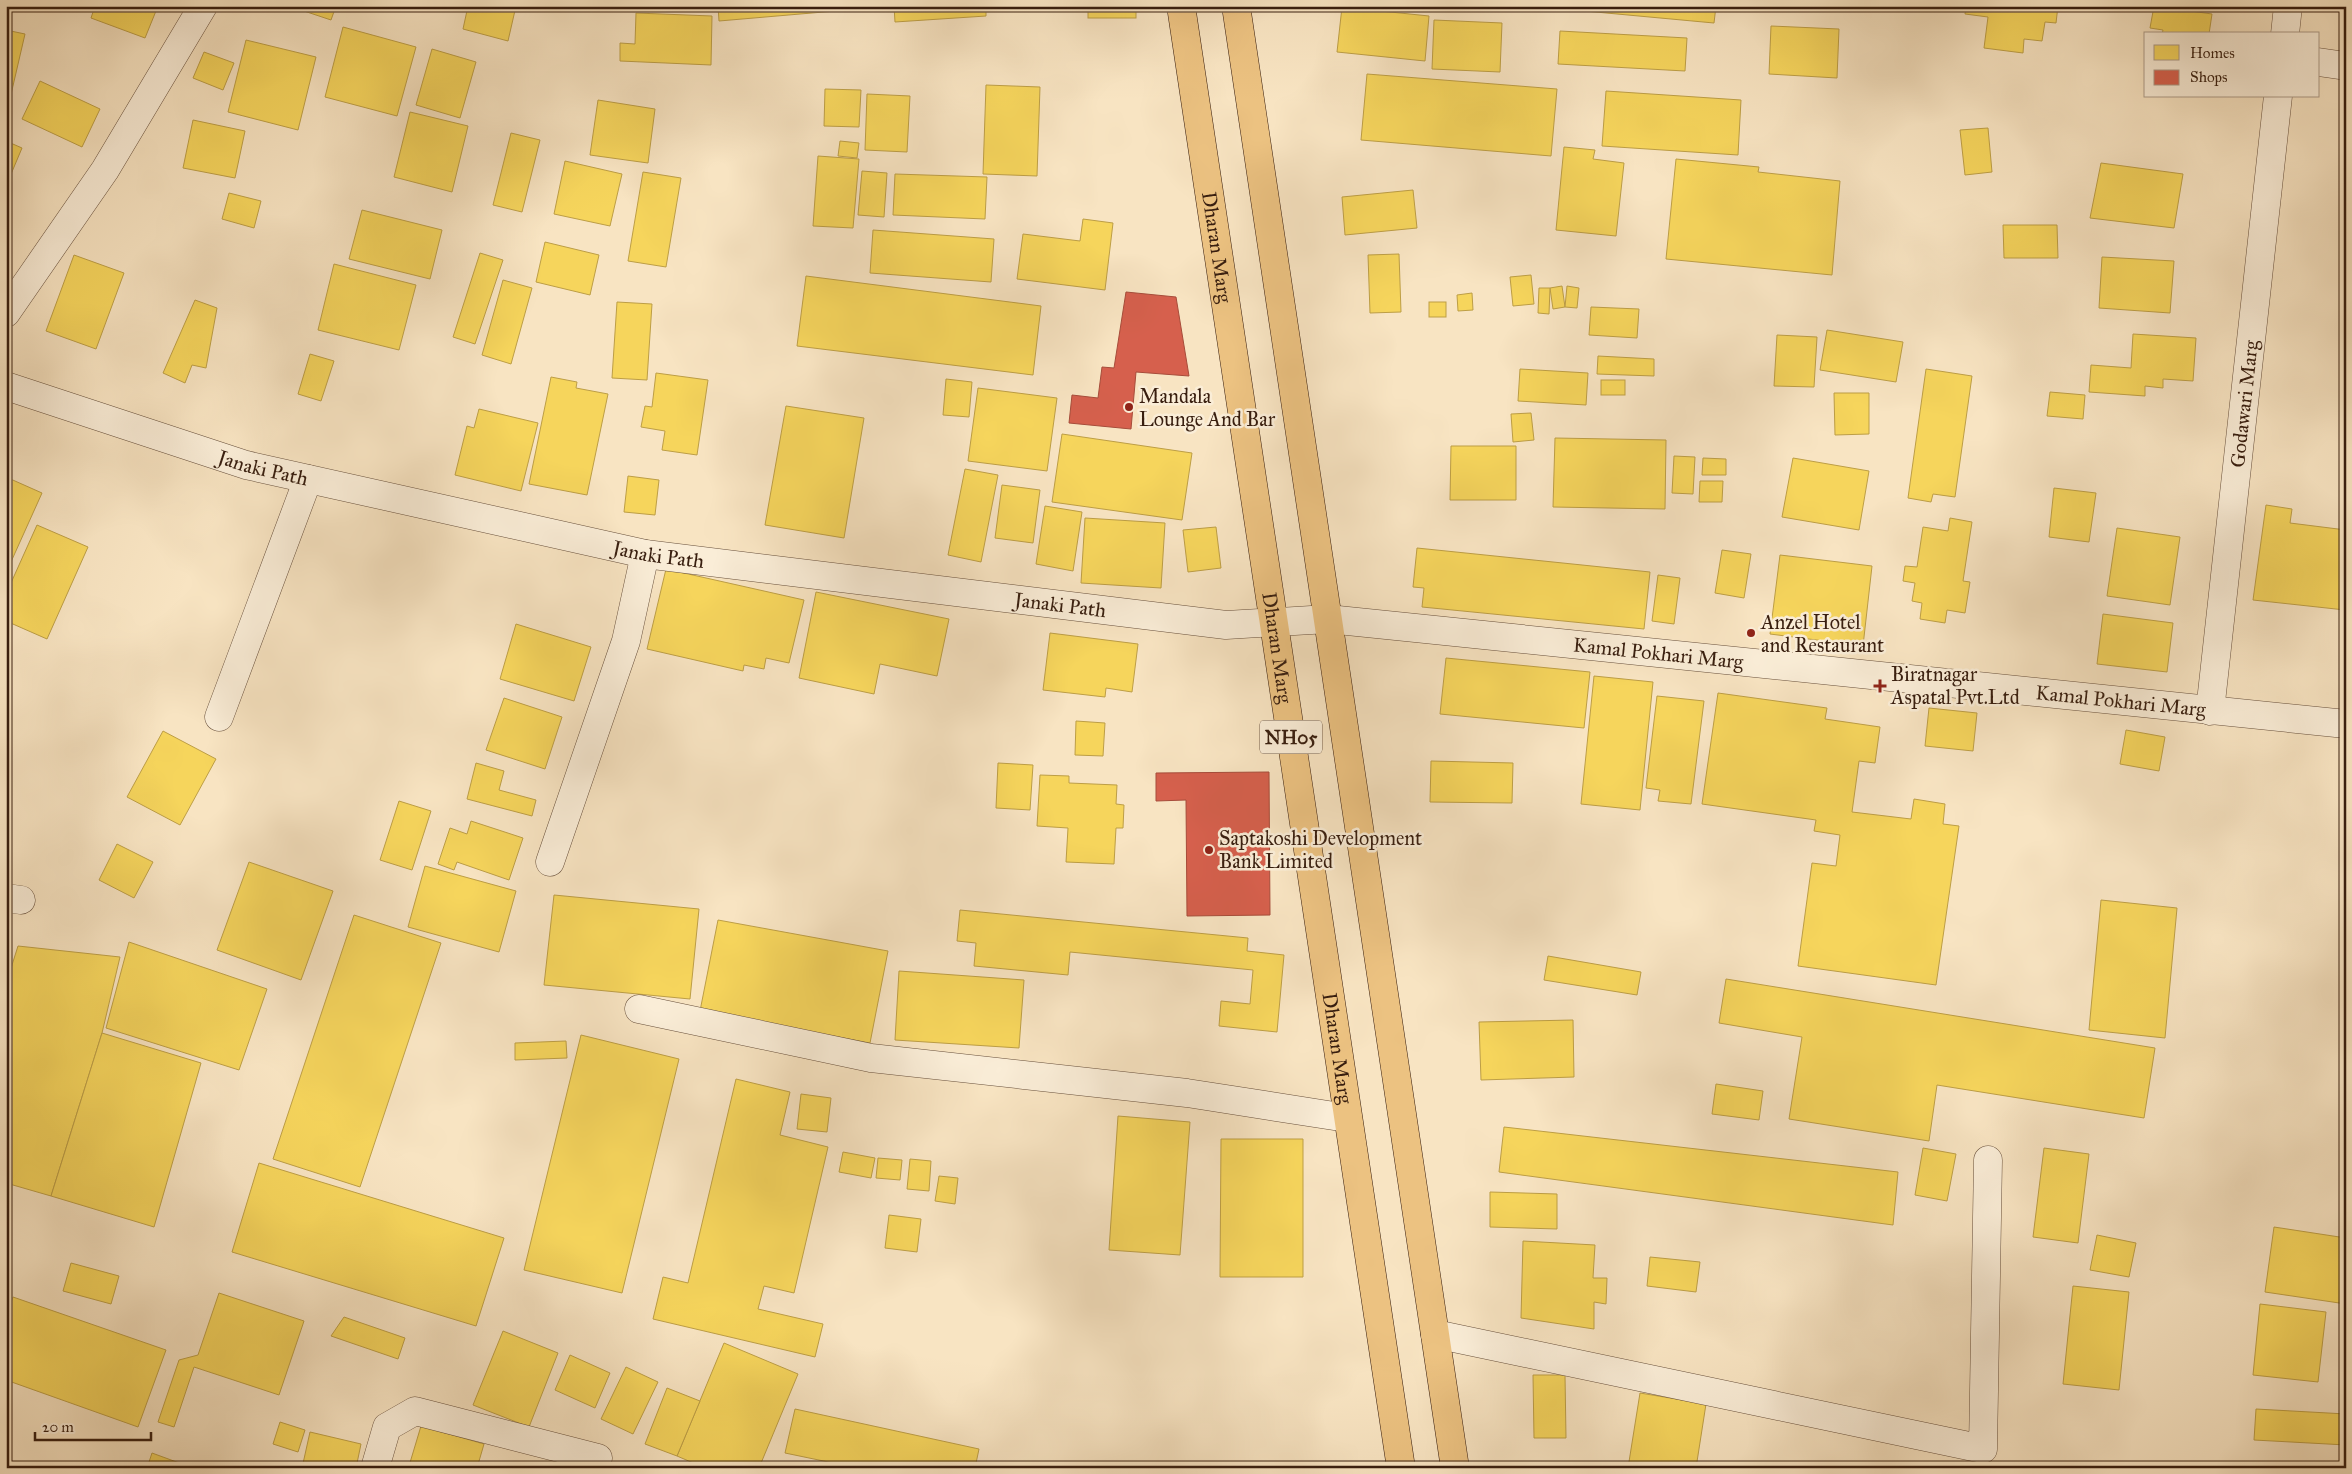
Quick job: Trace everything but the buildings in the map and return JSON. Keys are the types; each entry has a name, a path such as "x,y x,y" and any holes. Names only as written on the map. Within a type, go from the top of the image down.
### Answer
{"main road":[{"name":"Dharan Marg","path":"1181,6 1401,1468"},
{"name":"NH05","path":"1236,6 1455,1468"}],"street":[{"path":"6,312 105,170 203,6"},
{"path":"2285,32 2288,6"},
{"path":"2320,62 2346,66"},
{"name":"Godawari Marg","path":"2210,711 2278,98"},
{"name":"Janaki Path","path":"6,386 246,466 645,554 1226,625 1328,619"},
{"path":"219,717 308,479"},
{"path":"550,862 626,641 645,554"},
{"name":"Kamal Pokhari Marg","path":"1328,619 2346,724"},
{"path":"639,1009 871,1058 1187,1093 1347,1118"},
{"path":"1434,1334 1982,1449 1988,1160"},
{"path":"375,1468 387,1427 415,1411 598,1458"}],"place":[{"name":"Mandala Lounge And Bar","path":"1129,407"},
{"name":"Anzel Hotel and Restaurant","path":"1751,633"},
{"name":"Biratnagar Aspatal Pvt.Ltd","path":"1880,686"},
{"name":"Saptakoshi Development Bank Limited","path":"1209,850"}]}
